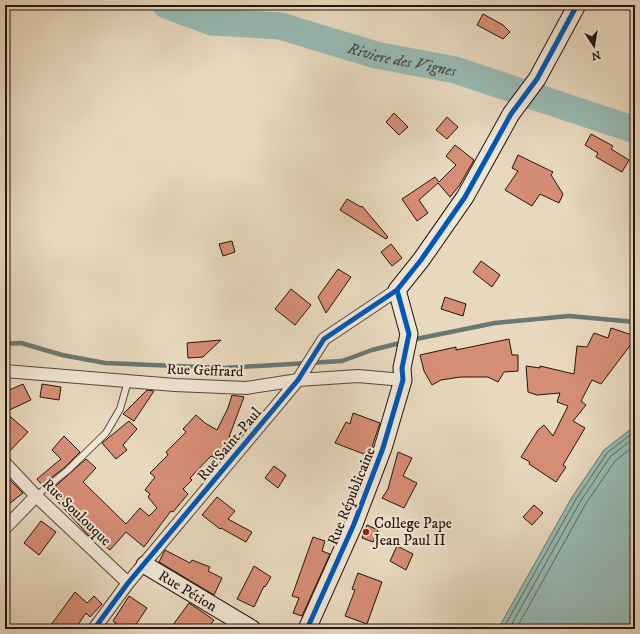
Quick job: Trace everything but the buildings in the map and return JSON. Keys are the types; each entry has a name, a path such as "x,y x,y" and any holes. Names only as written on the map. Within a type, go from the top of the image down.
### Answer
{"street":[{"path":"397,290 421,260 465,197 510,114 536,79 577,5"},
{"name":"Rue Républicaine","path":"308,629 354,524 383,448 403,374 409,334 397,290"},
{"name":"Rue Saint-Paul","path":"94,629 128,583 298,380 324,339 397,290"},
{"name":"Rue Geffrard","path":"5,371 175,385 246,388 298,380 403,374"},
{"name":"Rue Soulouque","path":"5,463 36,496 128,583"},
{"path":"5,528 36,496"},
{"name":"Rue Pétion","path":"144,565 252,629"}],"lane":[{"path":"36,496 68,470 106,434 120,408 128,381"}],"water":[{"path":"635,426 635,629 498,629 572,497 604,450"}],"waterway":[{"name":"Riviere des Vignes","path":"166,5 212,22 280,26 376,55 455,70 635,130"},
{"path":"411,340 495,323 569,316 635,322"},
{"path":"5,344 21,343 62,355 105,363 224,368 342,361 372,350 404,342"}],"cycle path":[{"path":"307,629 354,524 383,448 403,380 402,368 409,334 397,290 421,260 465,197 511,114 537,79 577,5"},
{"path":"94,629 128,583 298,380 324,339 397,290"}],"place":[{"name":"College Pape Jean Paul II","path":"366,532"}]}
